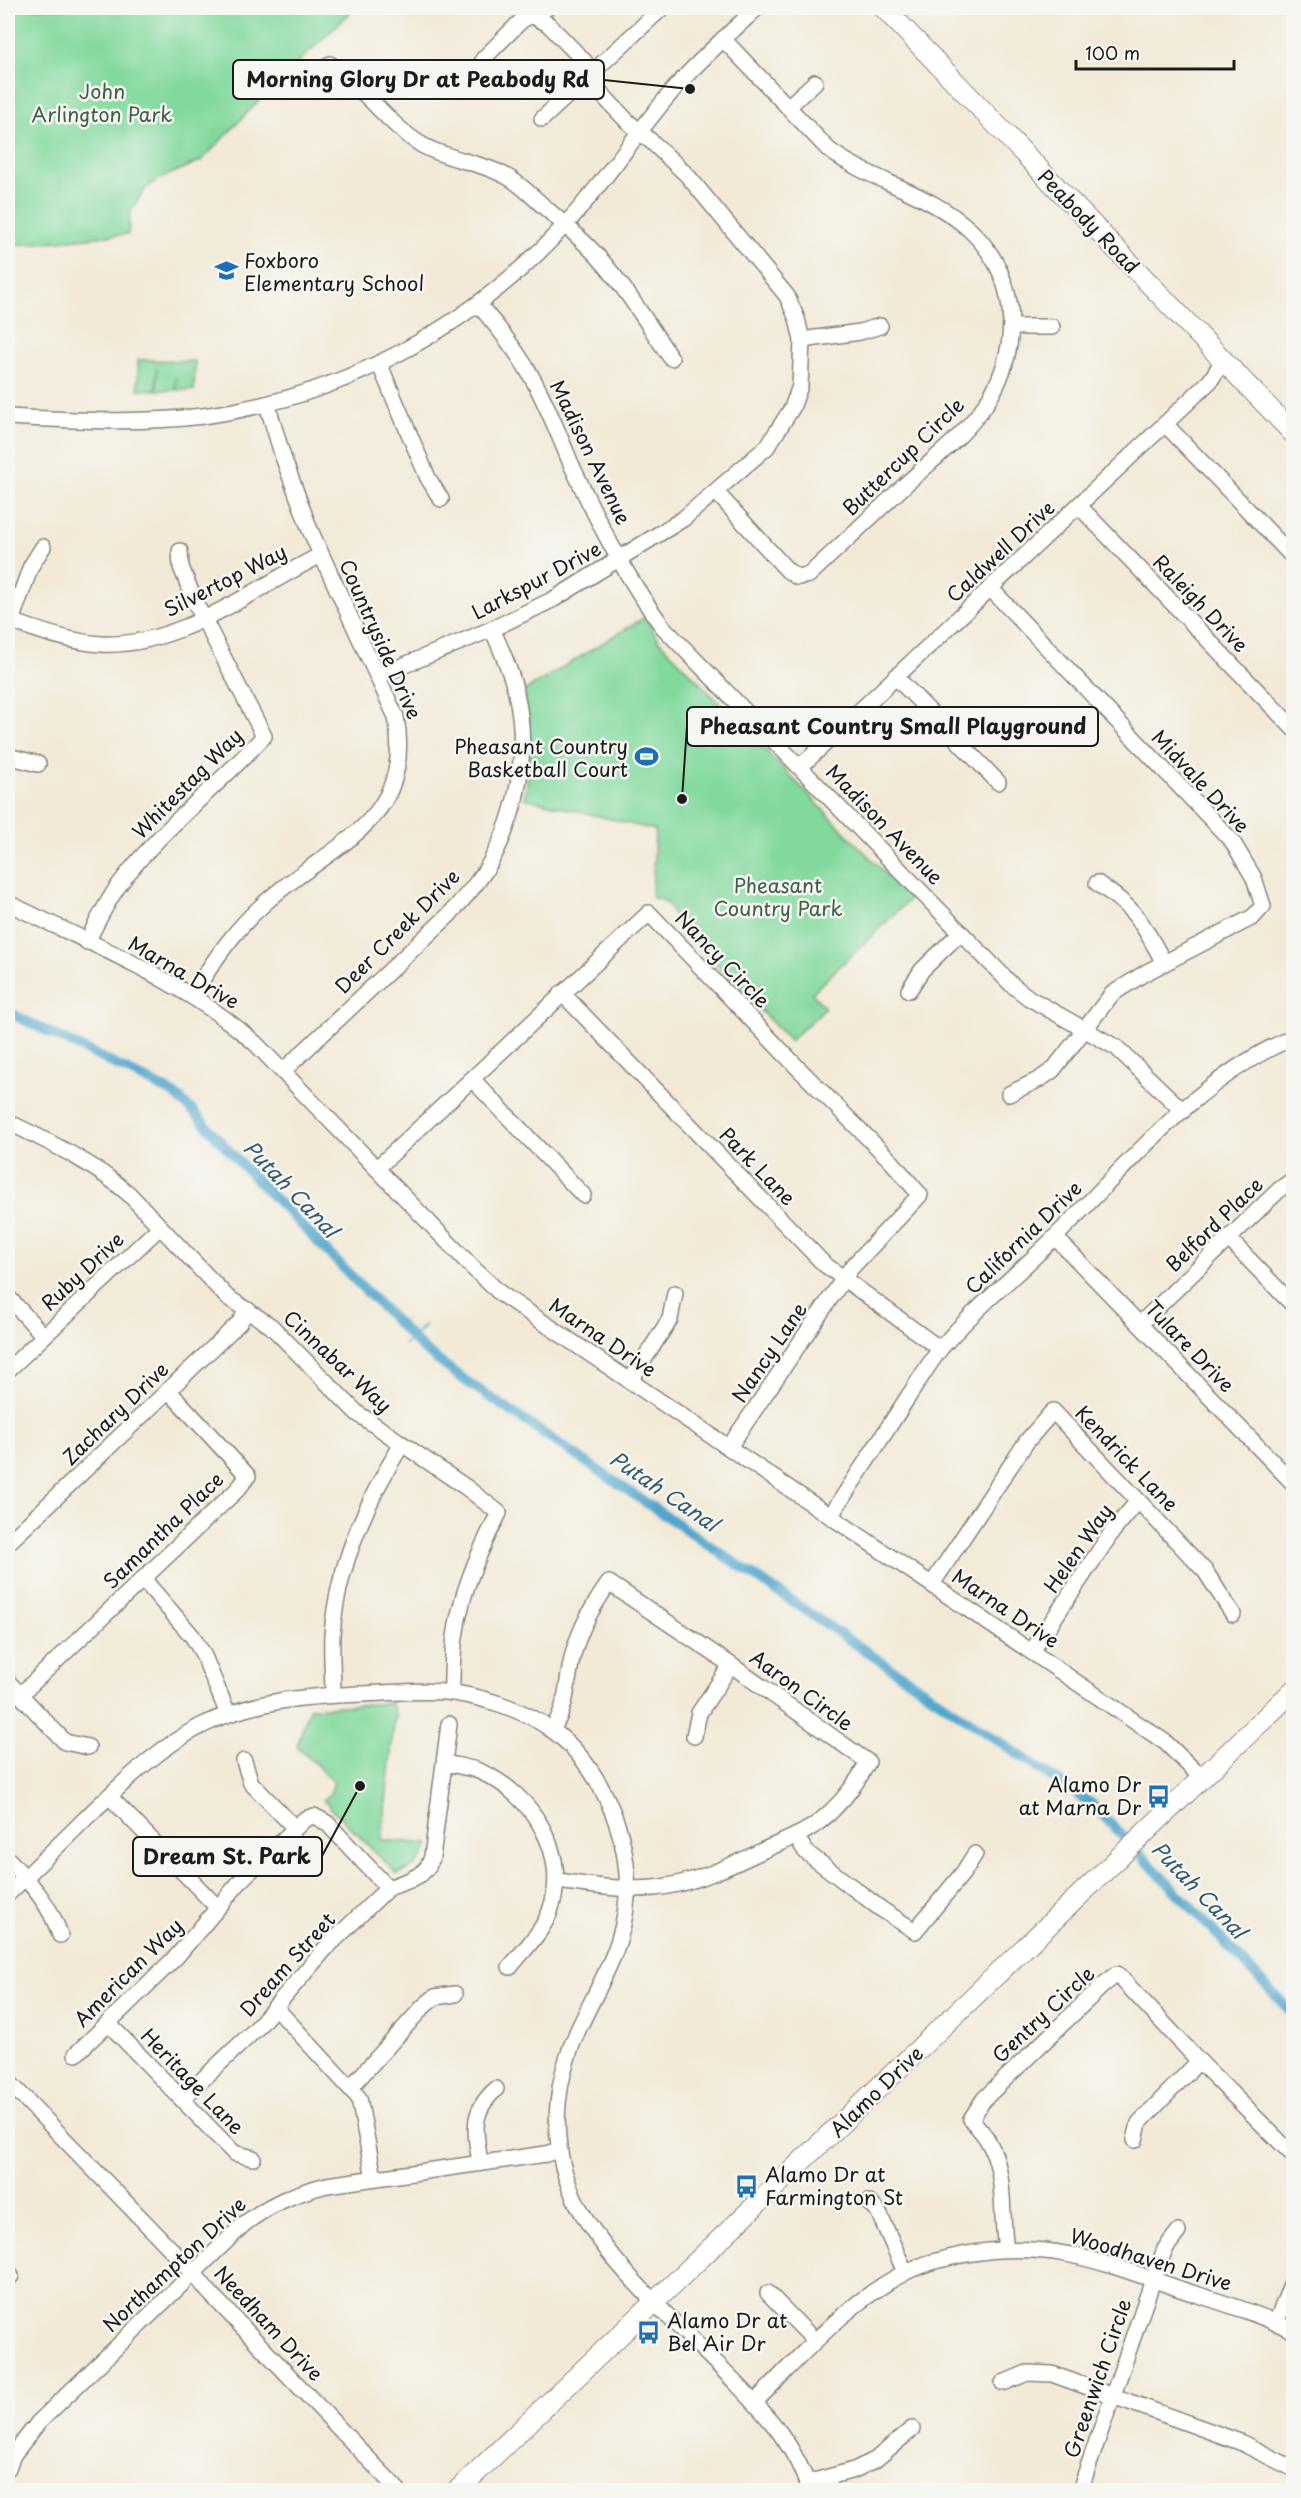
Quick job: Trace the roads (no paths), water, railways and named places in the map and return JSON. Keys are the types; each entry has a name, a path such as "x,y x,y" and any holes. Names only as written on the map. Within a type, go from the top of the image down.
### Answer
{"main road":[{"name":"Peabody Road","path":"884,8 1293,434"},
{"name":"Alamo Drive","path":"458,2490 1122,1857 1293,1690"}],"street":[{"name":"Larkspur Drive","path":"378,676 492,628 554,598 683,519 767,447 792,408 800,386 802,340 797,319 786,296 767,270 687,175 627,121 596,88 592,73 548,24 519,8"},
{"path":"483,59 522,20 547,8"},
{"path":"542,119 662,8"},
{"path":"8,417 158,420 202,416 267,404 318,389 419,343 478,304 515,274 565,225 682,80 757,8"},
{"name":"Buttercup Circle","path":"716,492 787,570 796,577 808,575 979,414 994,393 1004,369 1013,327 1004,278 973,233 949,214 846,163 829,150 723,39"},
{"path":"330,64 350,78 392,120 422,144 439,153 495,171 512,180 565,225 610,271 671,358"},
{"path":"788,107 815,82"},
{"name":"Madison Avenue","path":"478,304 509,342 531,375 579,480 620,559 640,597 663,627 1011,984 1029,998 1086,1028 1117,1048 1183,1111"},
{"path":"802,340 860,332 880,326"},
{"path":"1013,327 1052,327"},
{"name":"Caldwell Drive","path":"800,767 1210,381 1223,361"},
{"path":"379,363 428,478 441,500"},
{"name":"Countryside Drive","path":"192,996 223,947 267,900 368,822 380,810 390,792 399,767 400,735 396,717 321,555 283,457 267,404"},
{"path":"1165,424 1293,558"},
{"name":"Raleigh Drive","path":"1078,506 1293,729"},
{"path":"9,621 31,566 43,547"},
{"path":"180,551 180,567 203,618"},
{"name":"Silvertop Way","path":"9,621 46,633 108,644 152,639 203,618 321,555"},
{"name":"Midvale Drive","path":"991,589 1232,841 1254,878 1263,906 1253,917 1164,963 1112,994 1053,1070 1040,1080 1009,1094"},
{"name":"Whitestag Way","path":"87,942 106,904 153,844 264,735 203,618"},
{"name":"Deer Creek Drive","path":"283,1071 449,915 473,887 490,862 504,834 516,800 522,748 516,693 492,628"},
{"path":"896,677 998,782"},
{"path":"8,756 38,764"},
{"path":"1097,883 1123,901 1137,915 1164,963"},
{"name":"Marna Drive","path":"8,903 192,996 236,1026 501,1294 1165,1742 1203,1779"},
{"name":"Nancy Circle","path":"377,1168 649,913 683,945 796,1067 892,1162 920,1195 867,1249 843,1280"},
{"path":"909,990 922,970 961,932"},
{"name":"Park Lane","path":"562,993 808,1247 843,1280 940,1349"},
{"name":"California Drive","path":"831,1515 940,1349 1055,1238 1120,1170 1183,1111 1236,1068 1271,1046 1293,1037"},
{"path":"472,1079 583,1195"},
{"name":"Cinnabar Way","path":"8,1122 76,1155 101,1171 129,1194 227,1298 271,1326 357,1413 467,1488 499,1513 478,1553 460,1604 454,1647 452,1693"},
{"name":"Belford Place","path":"1140,1324 1293,1179"},
{"name":"Ruby Drive","path":"8,1370 160,1227"},
{"name":"Tulare Drive","path":"1055,1238 1293,1484"},
{"path":"1229,1239 1293,1306"},
{"name":"Nancy Lane","path":"729,1447 843,1280"},
{"path":"630,1381 670,1318 675,1293"},
{"path":"8,1297 44,1336"},
{"name":"Zachary Drive","path":"8,1543 239,1323 248,1310"},
{"name":"Samantha Place","path":"20,1695 238,1489 248,1476 168,1390"},
{"name":"Kendrick Lane","path":"932,1584 1027,1441 1053,1411 1205,1571 1233,1614"},
{"path":"333,1695 332,1636 353,1539 367,1505 402,1444"},
{"name":"Helen Way","path":"1032,1651 1112,1532 1138,1501"},
{"path":"143,1579 193,1637 203,1654 228,1714"},
{"name":"Aaron Circle","path":"552,1730 562,1715 568,1694 571,1664 586,1617 609,1583 731,1665 868,1762 841,1801 819,1823 796,1836 703,1877 654,1888 628,1889 558,1881"},
{"path":"693,1736 699,1713 731,1665"},
{"path":"8,1682 65,1742 88,1747"},
{"path":"8,1894 109,1796 171,1743 200,1726 228,1714 279,1700 333,1695 452,1693 484,1700 523,1714 552,1730 574,1750 596,1780 609,1803 625,1853 628,1889 625,1919 616,1950 609,1970 576,2034 565,2067 556,2113 559,2150 566,2179 583,2216 609,2254 755,2402 789,2445 808,2487 875,2460 912,2429"},
{"name":"Dream Street","path":"182,2099 276,2008 313,1960 388,1888 410,1880 428,1867 432,1857 449,1724"},
{"path":"244,1761 251,1783 295,1828"},
{"path":"444,1763 478,1771 497,1780 523,1801 542,1827 550,1844 558,1881 550,1912 510,1967"},
{"path":"109,1796 217,1907"},
{"name":"American Way","path":"76,2054 177,1956 217,1907 305,1819 314,1816 321,1819 388,1888"},
{"path":"796,1836 806,1852 915,1931 963,1873 975,1854"},
{"path":"8,1859 36,1888 53,1915 60,1935"},
{"name":"Gentry Circle","path":"1006,2248 1004,2211 995,2157 988,2140 971,2119 984,2100 1026,2058 1117,1974 1293,2156"},
{"path":"351,2087 423,2007 435,1997 455,1994"},
{"path":"276,2008 358,2097 374,2178"},
{"name":"Heritage Lane","path":"108,2023 234,2152 254,2158"},
{"path":"1135,2139 1139,2123 1199,2061"},
{"name":"Needham Drive","path":"8,2081 193,2272 208,2291 398,2490"},
{"path":"480,2162 475,2124 485,2098 496,2089"},
{"name":"Northampton Drive","path":"8,2468 13,2455 38,2423 243,2224 277,2202 327,2185 546,2154 559,2150"},
{"path":"868,2202 878,2211 905,2272"},
{"name":"Greenwich Circle","path":"1080,2490 1153,2280 1165,2249 1178,2232"},
{"name":"Woodhaven Drive","path":"755,2402 814,2341 853,2308 905,2272 954,2257 1006,2248 1058,2251 1113,2265 1293,2331"},
{"path":"1276,2323 1293,2277"},
{"path":"768,2293 814,2341"},
{"path":"1003,2383 1028,2373 1052,2374 1240,2442 1293,2469"}],"waterway":[{"name":"Putah Canal","path":"8,1012 173,1093 423,1349 460,1377 1092,1804 1294,2015"},
{"name":"Putah Canal","path":"405,1344 424,1326"}],"place":[{"name":"Morning Glory Dr at Peabody Rd","path":"690,89"},
{"name":"Foxboro Elementary School","path":"226,271"},
{"name":"Pheasant Country Basketball Court","path":"646,757"},
{"name":"Pheasant Country Small Playground","path":"682,799"},
{"name":"Dream St. Park","path":"360,1786"},
{"name":"Alamo Dr at Marna Dr","path":"1159,1796"},
{"name":"Alamo Dr at Farmington St","path":"747,2186"},
{"name":"Alamo Dr at Bel Air Dr","path":"649,2332"}],"park label":[{"name":"John Arlington Park","path":"102,102"},
{"name":"Pheasant Country Park","path":"778,896"}]}
